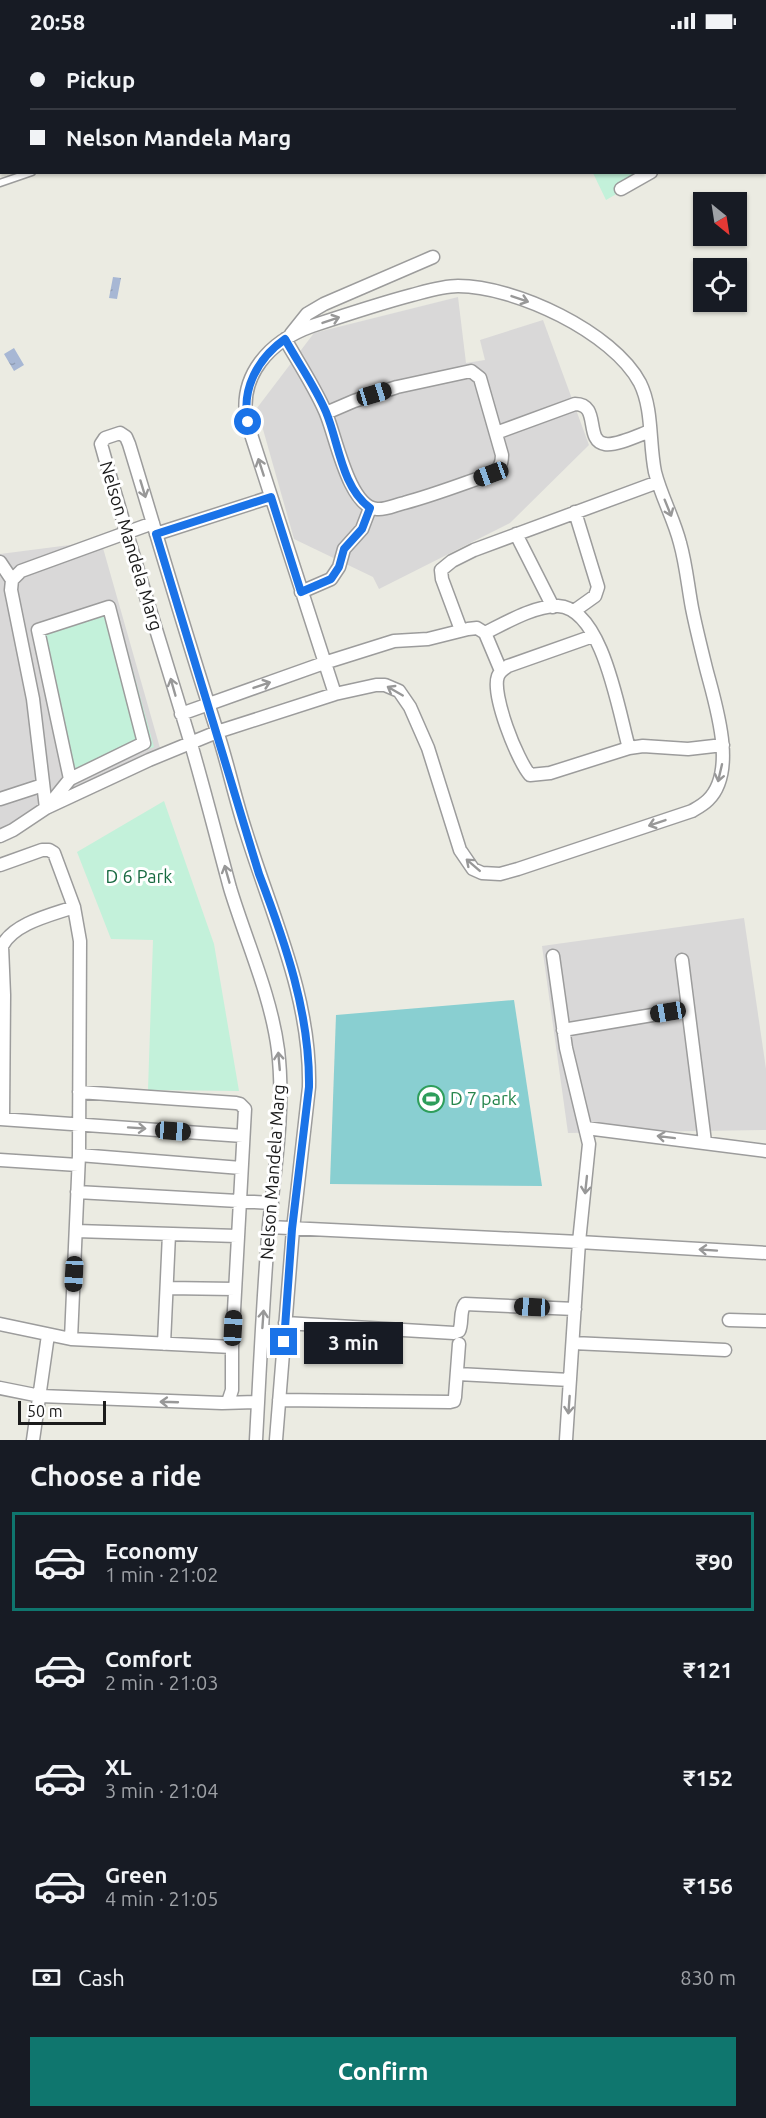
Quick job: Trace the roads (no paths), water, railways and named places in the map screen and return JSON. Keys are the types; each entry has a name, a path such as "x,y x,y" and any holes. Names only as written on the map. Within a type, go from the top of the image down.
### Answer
{"street":[{"path":"621,189 647,174"},
{"path":"335,694 248,422 246,400 253,374 266,355 288,337 307,314 324,304 433,257"},
{"path":"0,837 46,808 139,764 217,732 335,694 376,685 393,688 404,696 428,748 460,850 473,869 490,874 500,874 526,866 692,811 709,799 715,790 720,776 723,745 715,702 692,610 680,542 658,482 653,461 645,398 631,369 607,344 558,313 495,291 457,285 373,306 288,337"},
{"path":"288,337 326,413 348,478 363,502 370,508 385,508 415,500 491,474 502,463 502,455 480,378 471,371 397,387 326,413"},
{"path":"496,433 575,404 582,404 590,412 595,436 598,442 603,444 611,444 650,431"},
{"name":"Nelson Mandela Marg","path":"256,1440 269,1227 280,1095 276,1038 269,1007 233,897 142,582 125,533 101,444 105,438 120,433 126,437 155,529 259,874 294,978 305,1025 309,1087 292,1229 276,1440"},
{"path":"461,630 442,579 441,570 452,561 474,550 658,482"},
{"path":"12,580 21,571 125,533 155,529 271,497"},
{"path":"301,592 331,579 339,567 344,549 362,529 370,508"},
{"path":"574,611 594,596 598,587 575,512"},
{"path":"516,534 553,607"},
{"path":"0,562 12,580 33,699 46,808"},
{"path":"46,808 70,779 144,743 109,607 38,630 70,779"},
{"path":"485,633 527,614 553,607 570,608 579,614 593,636 610,672 629,748"},
{"path":"181,714 324,663 394,641 428,639 461,630 477,628 485,633 501,671"},
{"path":"593,636 541,653 501,671 497,678 503,714 519,759 530,775 550,773 629,748 643,746 687,749 723,745"},
{"path":"0,799 43,785"},
{"path":"0,865 36,852 49,850 57,858 74,907 80,941 79,1160 71,1339"},
{"path":"74,907 23,927 12,934 2,946 4,995 1,1119 243,1136"},
{"path":"553,956 563,1030 572,1079 586,1128 589,1156 579,1242 566,1440"},
{"path":"682,960 705,1142"},
{"path":"563,1030 688,1009"},
{"path":"79,1092 240,1104 246,1112 237,1236 232,1390 228,1402"},
{"path":"586,1128 766,1150"},
{"path":"0,1160 79,1160 241,1168"},
{"path":"77,1192 272,1203"},
{"path":"269,1227 766,1253"},
{"path":"76,1231 237,1236"},
{"path":"164,1344 169,1234"},
{"path":"167,1287 235,1289"},
{"path":"285,1323 454,1333 461,1328 462,1307 465,1304 575,1309"},
{"path":"729,1320 766,1321"},
{"path":"0,1324 71,1339 232,1347"},
{"path":"33,1440 48,1335"},
{"path":"279,1400 454,1401 459,1344"},
{"path":"573,1344 725,1350"},
{"path":"458,1374 570,1380"},
{"path":"0,1388 40,1396 222,1404 258,1402"}],"lane":[{"path":"0,183 26,174"}],"water":[{"path":"113,277 121,278 117,299 109,298"},
{"path":"14,348 24,365 14,371 4,354"}],"place":[{"name":"D 7 park","path":"431,1099"}],"park label":[{"name":"D 6 Park","path":"139,877"}]}
